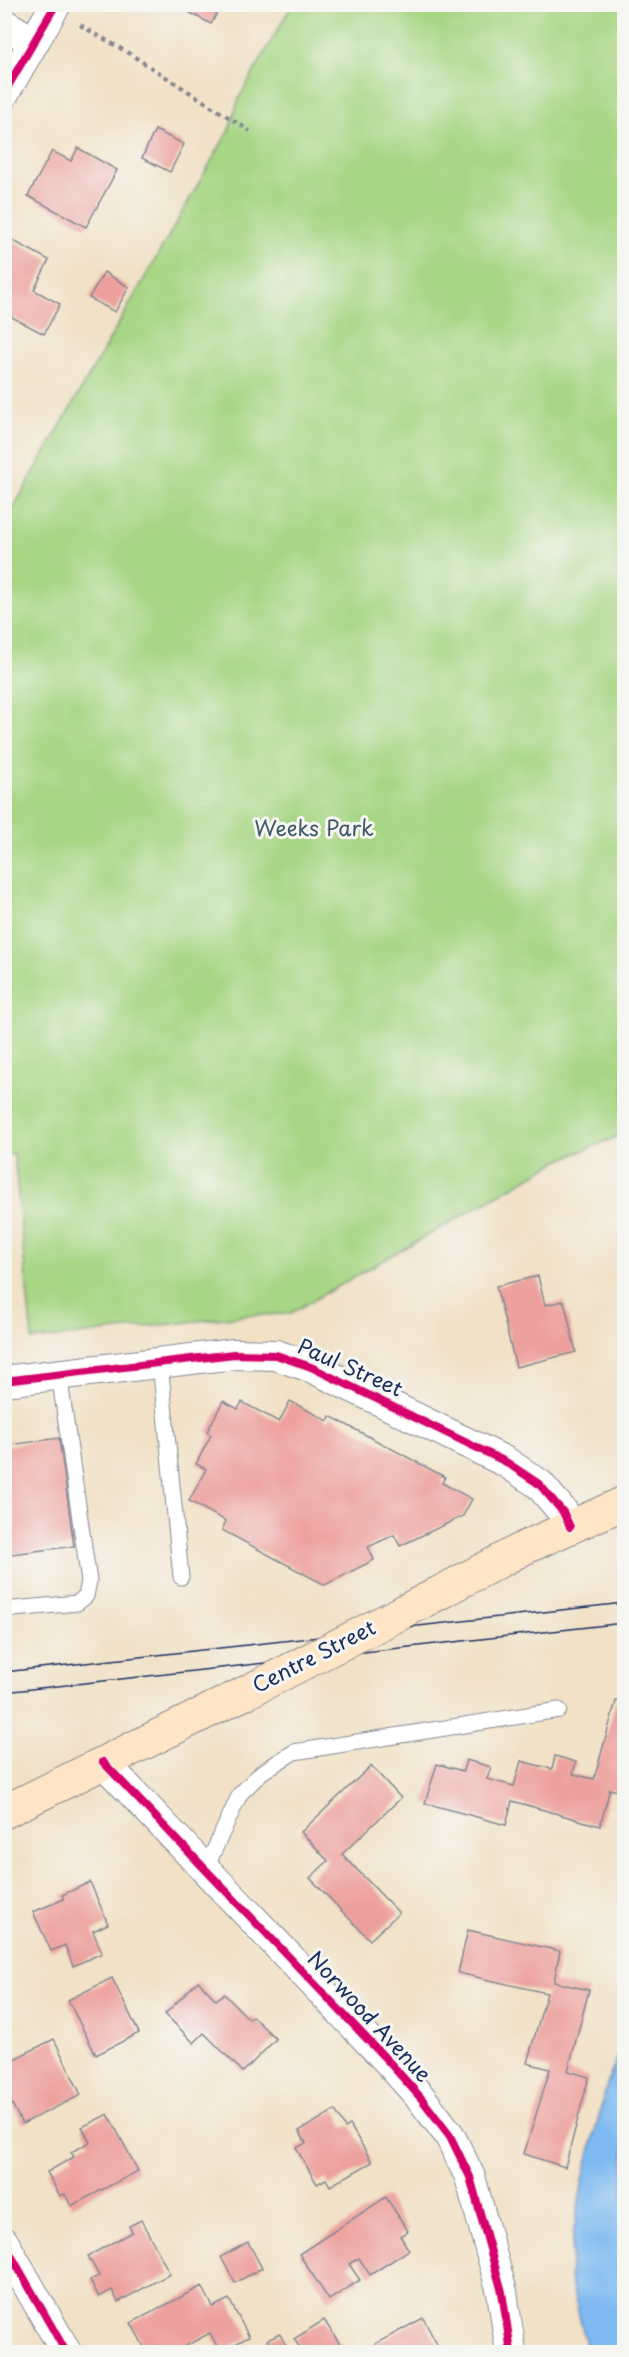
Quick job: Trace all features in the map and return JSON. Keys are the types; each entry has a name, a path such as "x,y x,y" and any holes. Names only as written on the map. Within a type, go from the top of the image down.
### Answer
{"main road":[{"name":"Centre Street","path":"4,1812 245,1693 486,1567 624,1503"}],"street":[{"path":"4,93 54,7"},
{"path":"4,24 34,42"},
{"name":"Paul Street","path":"4,1381 254,1353 276,1355 295,1360 514,1467 539,1484 554,1499 570,1527"},
{"name":"Norwood Avenue","path":"102,1762 389,2062 450,2136 473,2188 502,2292 511,2352"},
{"path":"4,2243 66,2352"}],"lane":[{"path":"160,1363 181,1577"},
{"path":"4,1610 77,1603 86,1596 88,1581 59,1374"},
{"path":"205,1870 240,1794 262,1772 294,1752 559,1710"}],"path":[{"path":"54,7 250,131"}],"green space":[{"name":"Weeks Park","path":"292,5 624,5 624,1134 558,1161 289,1314 250,1315 32,1340 14,1154 4,1155 5,523 229,130 239,98"}],"water":[{"path":"624,1859 624,1946 620,1894"},
{"path":"624,2032 624,2352 588,2352 570,2278 573,2235 583,2180 607,2084 622,2046"}],"building":[{"path":"174,4 222,4 211,24"},
{"path":"155,130 184,144 170,172 142,158"},
{"path":"78,148 117,170 86,227 28,196 52,151 71,161"},
{"path":"10,239 49,260 34,290 60,304 44,334 4,313 4,249"},
{"path":"104,272 129,287 115,312 89,298"},
{"path":"538,1276 545,1305 564,1301 576,1352 516,1367 496,1286"},
{"path":"223,1401 238,1409 242,1402 279,1422 290,1401 328,1421 330,1416 445,1477 442,1483 472,1499 463,1516 400,1546 394,1535 368,1547 374,1560 325,1585 222,1530 226,1521 189,1501 206,1469 196,1464 211,1435 207,1432"},
{"path":"59,1438 74,1546 4,1555 4,1446"},
{"path":"616,1701 624,1703 624,1793 610,1789 600,1826 512,1801 506,1825 425,1803 437,1764 463,1771 466,1760 491,1767 487,1779 514,1786 521,1761 552,1769 555,1756 576,1762 573,1774 594,1779"},
{"path":"371,1766 401,1798 342,1854 399,1913 370,1940 310,1878 328,1861 301,1832"},
{"path":"90,1882 108,1924 93,1931 102,1953 73,1966 65,1945 51,1951 33,1912 64,1899 62,1895"},
{"path":"468,1930 560,1951 554,1982 589,1990 568,2071 589,2077 565,2167 524,2154 550,2069 527,2063 547,1993 458,1973"},
{"path":"112,1978 139,2033 96,2055 68,2000"},
{"path":"198,1981 216,2000 224,1994 249,2019 252,2016 276,2039 243,2072 204,2033 194,2043 165,2014"},
{"path":"54,2039 81,2095 22,2124 4,2088 4,2064"},
{"path":"335,2110 345,2128 350,2125 372,2162 330,2186 326,2179 317,2184 296,2148 306,2143 299,2131"},
{"path":"108,2114 138,2171 71,2206 65,2194 60,2196 47,2172 74,2157 71,2152 90,2142 82,2127"},
{"path":"386,2197 408,2231 400,2236 409,2250 370,2275 359,2258 349,2264 360,2280 329,2300 299,2254"},
{"path":"141,2220 170,2274 118,2302 112,2290 99,2297 90,2280 99,2276 88,2256 132,2232 129,2226"},
{"path":"248,2242 262,2268 235,2283 221,2257"},
{"path":"202,2286 213,2307 229,2299 249,2337 220,2352 210,2333 178,2350 179,2352 147,2352 131,2323"},
{"path":"423,2318 441,2352 379,2352 375,2344"},
{"path":"324,2320 345,2352 303,2352 294,2339"},
{"path":"280,2334 289,2352 273,2352 267,2340"}],"tram line":[{"path":"4,1672 624,1603"},
{"path":"4,1692 624,1623"}],"cycle path":[{"path":"4,93 56,4"},
{"path":"4,1381 234,1354 276,1355 311,1367 506,1462 539,1484 563,1512 570,1527"},
{"path":"103,1762 389,2062 450,2136 470,2177 502,2292 511,2352"},
{"path":"4,2243 66,2352"}]}
